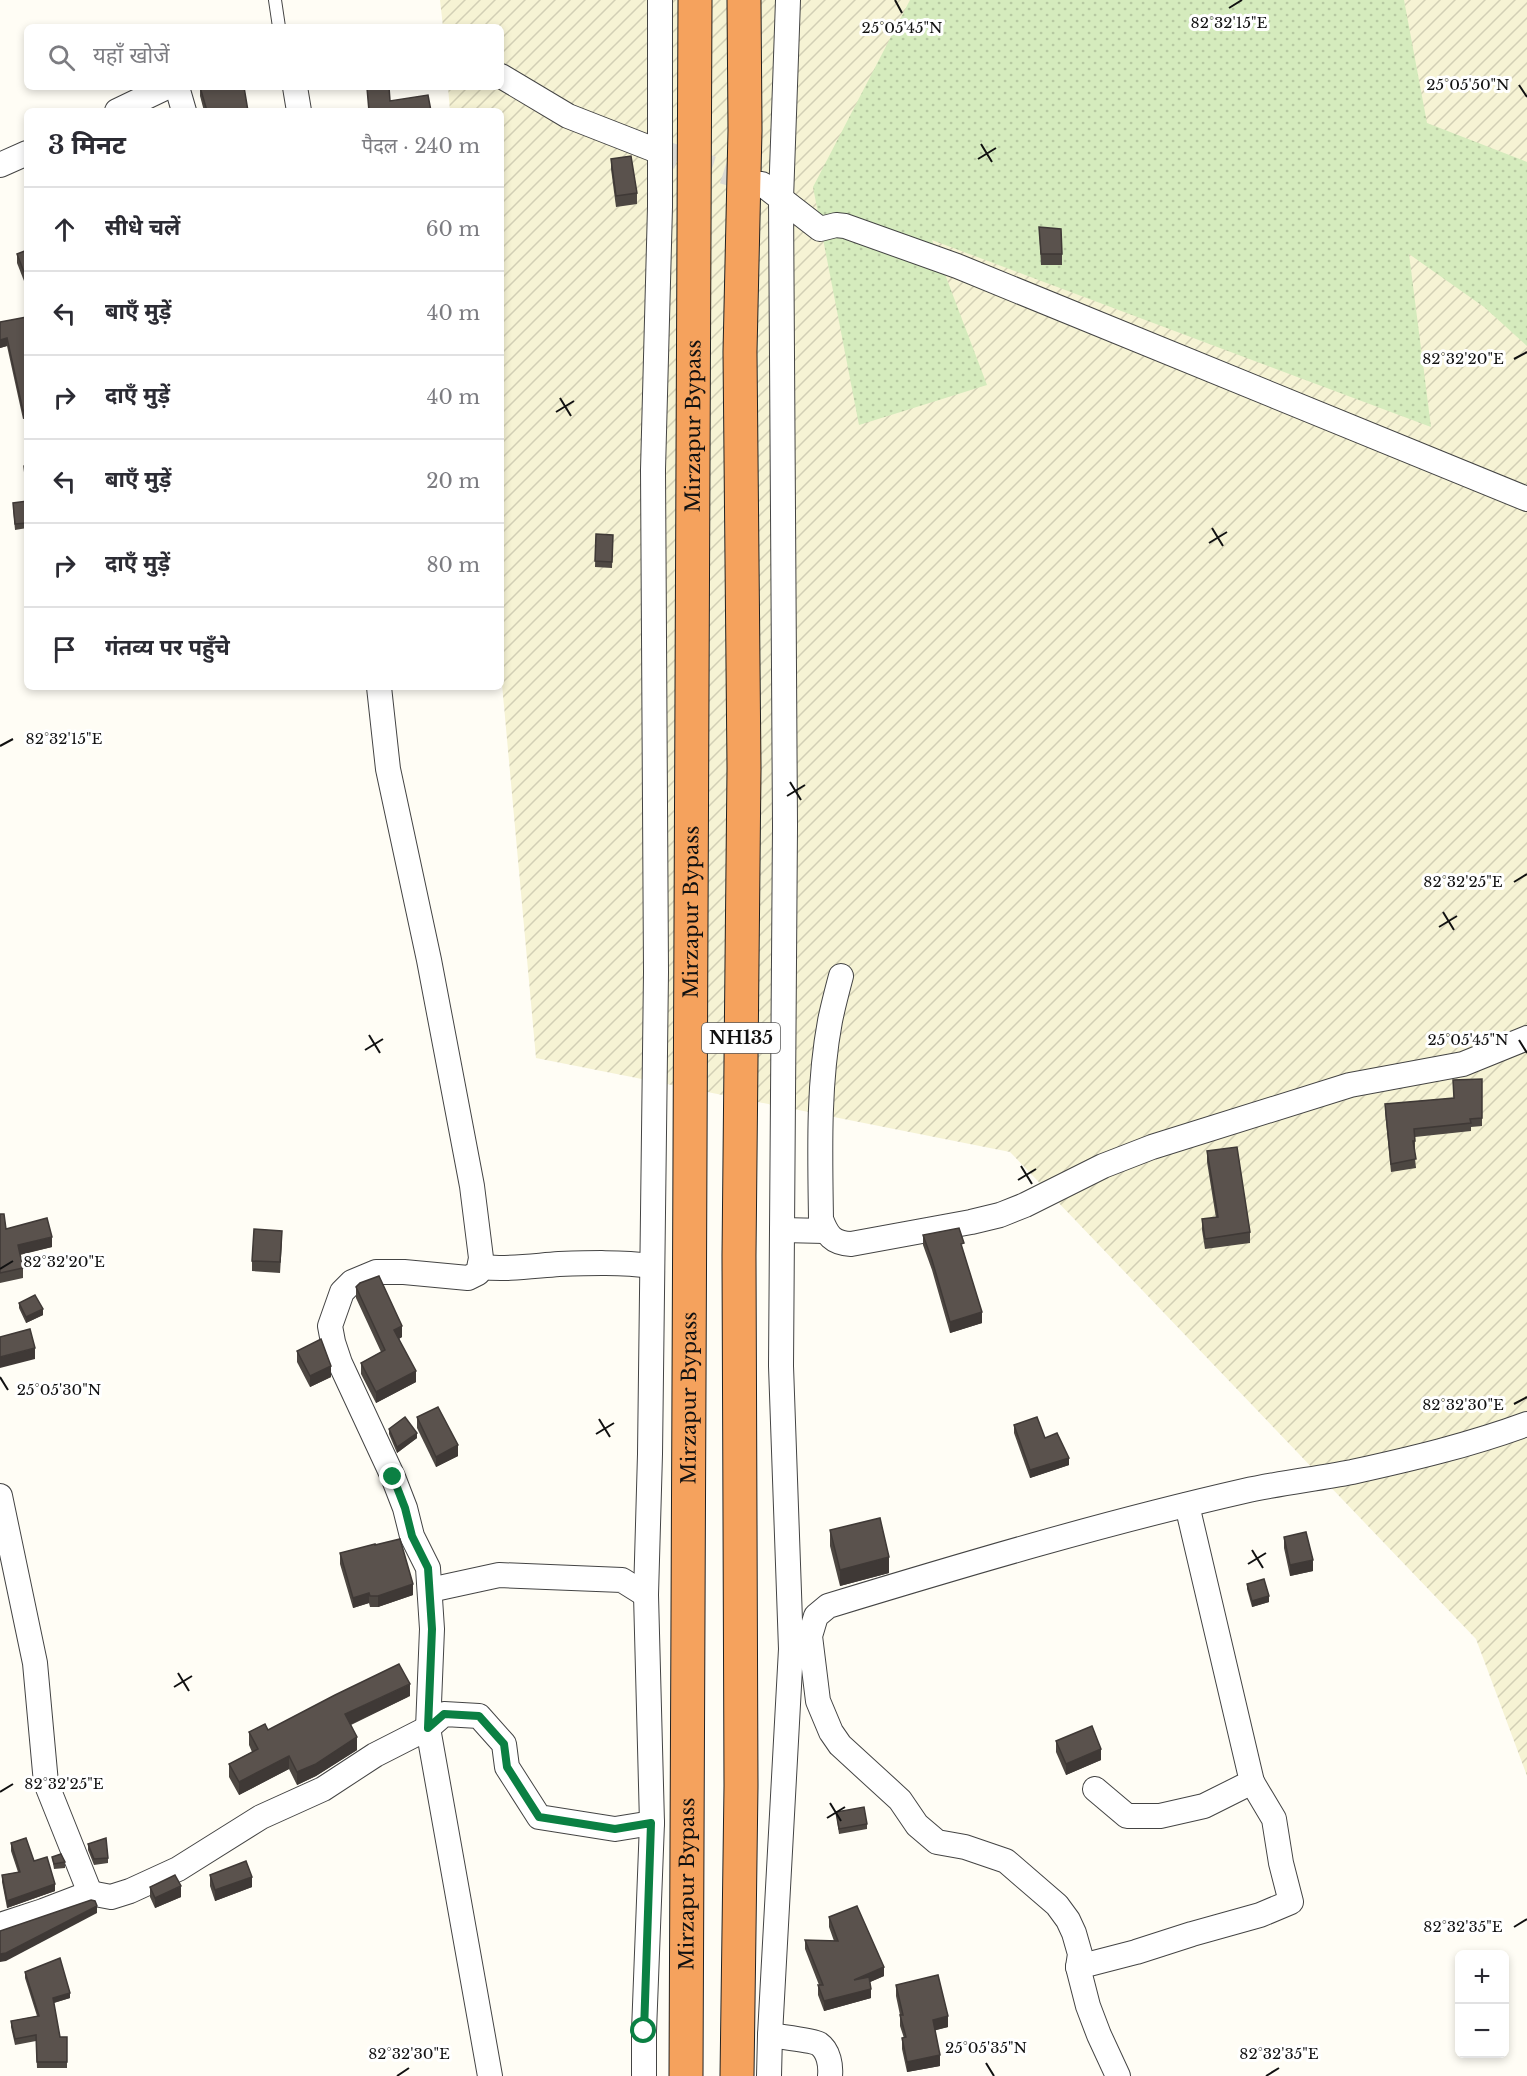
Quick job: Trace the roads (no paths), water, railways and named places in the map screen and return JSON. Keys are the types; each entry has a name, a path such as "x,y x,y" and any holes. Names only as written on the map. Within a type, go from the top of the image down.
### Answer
{"highway":[{"name":"Mirzapur Bypass","path":"686,2076 695,0"},
{"name":"NH135","path":"736,2076 741,1786 739,1256 744,756 740,352 744,0"}],"street":[{"path":"644,2076 651,1823 646,1595 656,972 654,470 660,207 660,0"},
{"path":"769,2076 791,1649 780,1366 785,814 781,199 788,0"},
{"path":"504,78 568,116 655,150"},
{"path":"123,108 161,90"},
{"path":"178,90 183,108"},
{"path":"296,90 298,108"},
{"path":"0,165 24,154"},
{"path":"762,184 819,229 836,225 845,226 957,266 1527,499"},
{"path":"379,690 387,769 429,960 472,1186 481,1267 478,1273 468,1278 404,1272 376,1272 352,1282 342,1292 330,1326 340,1363 393,1477 405,1508 412,1536 428,1568 432,1629 428,1728 490,2076"},
{"path":"841,976 830,1021 826,1056 820,1138 821,1219 825,1231 831,1238 840,1243 851,1244 1000,1215 1103,1166 1152,1147 1350,1085 1463,1064 1527,1038"},
{"path":"782,1230 825,1231"},
{"path":"481,1267 503,1270 560,1264 629,1263 652,1266"},
{"path":"1118,2076 1099,2035 1078,1966 1080,1954 1074,1933 1057,1905 1006,1861 965,1846 937,1842 917,1825 900,1800 840,1745 823,1716 818,1701 810,1636 816,1616 828,1606 1011,1550 1247,1490 1350,1472 1426,1454 1527,1424"},
{"path":"0,1496 35,1663 46,1783 90,1893"},
{"path":"1078,1966 1136,1952 1260,1915 1291,1902 1281,1863 1274,1820 1252,1782 1187,1505"},
{"path":"430,1590 499,1575 622,1580 646,1595"},
{"path":"0,1925 90,1893 111,1897 121,1894 178,1869 261,1817 323,1789 375,1755 428,1728 444,1714 479,1716 504,1744 507,1767 539,1817 615,1829 651,1823"},
{"path":"1095,1790 1127,1816 1161,1816 1204,1806 1252,1782"},
{"path":"770,2035 818,2044 825,2052 830,2064 830,2076"}],"lane":[{"path":"275,0 279,24"}],"tunnel":[{"path":"655,150 759,183"}]}
